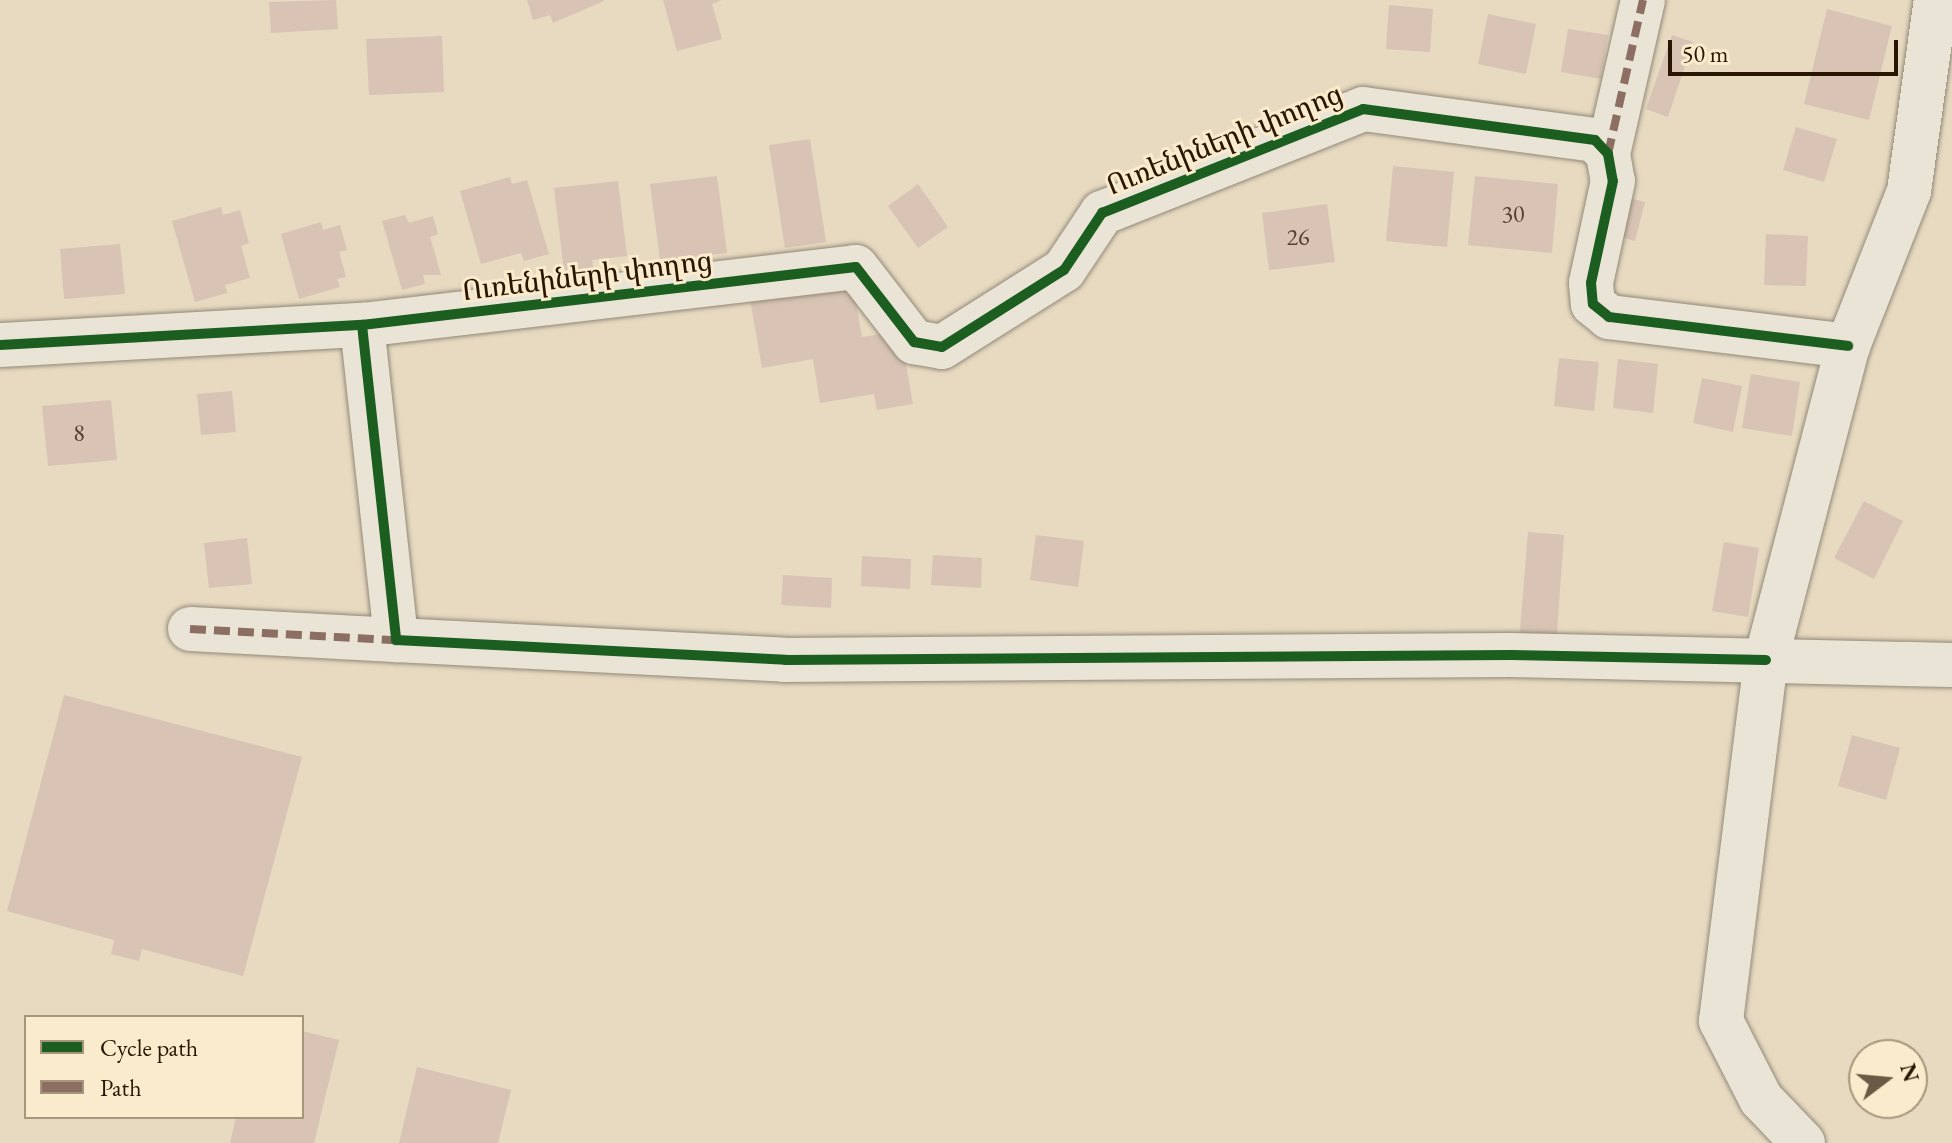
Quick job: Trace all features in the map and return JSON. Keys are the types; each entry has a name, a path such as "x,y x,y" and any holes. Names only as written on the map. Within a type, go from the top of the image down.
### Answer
{"street":[{"path":"1643,0 1608,154 1613,181 1591,283 1593,304 1609,317 1848,346"},
{"path":"1803,1143 1761,1099 1721,1021 1766,660 1848,346 1909,191 1936,0"},
{"name":"Ուռենիների փողոց","path":"0,345 362,325 856,267 914,342 942,347 1064,270 1102,213 1363,109 1595,140 1608,154"},
{"path":"362,325 396,640"},
{"path":"190,629 785,660 1511,655 1952,665"}],"building":[{"path":"336,0 338,29 271,33 269,2"},
{"path":"527,0 604,1 553,23 550,15 533,20"},
{"path":"663,0 722,0 712,4 722,39 677,51"},
{"path":"1389,5 1433,9 1430,52 1386,49"},
{"path":"1827,9 1892,26 1869,120 1804,104"},
{"path":"1488,14 1536,24 1526,74 1478,64"},
{"path":"1568,29 1608,35 1601,79 1561,72"},
{"path":"1672,35 1693,42 1668,117 1646,109"},
{"path":"442,36 444,92 369,95 366,39"},
{"path":"1796,127 1837,139 1824,182 1783,170"},
{"path":"810,139 826,242 785,248 769,145"},
{"path":"1393,166 1454,172 1447,247 1386,241"},
{"path":"717,176 727,253 685,258 687,272 662,275 650,184"},
{"path":"1475,176 1558,184 1552,253 1468,245"},
{"path":"510,177 512,184 527,180 549,254 524,261 521,253 481,264 460,191"},
{"path":"618,181 627,256 592,260 594,275 565,279 554,188"},
{"path":"918,184 948,227 918,248 888,206"},
{"path":"1623,196 1645,202 1635,241 1613,235"},
{"path":"1327,204 1335,262 1269,270 1262,213"},
{"path":"221,207 223,215 240,210 249,243 241,246 250,278 225,285 227,293 195,302 172,221"},
{"path":"405,215 409,223 433,216 438,234 430,237 441,275 423,275 425,284 402,290 382,221"},
{"path":"321,222 323,230 340,225 347,250 339,252 346,277 337,279 340,287 299,299 281,234"},
{"path":"1766,234 1808,236 1806,286 1764,285"},
{"path":"120,244 125,294 64,299 60,249"},
{"path":"851,276 862,337 900,331 913,404 877,410 874,394 820,403 813,359 762,368 749,294"},
{"path":"1559,358 1599,362 1594,411 1554,406"},
{"path":"1618,359 1658,364 1653,413 1613,408"},
{"path":"1751,374 1800,382 1792,436 1742,428"},
{"path":"1702,378 1742,386 1733,432 1693,423"},
{"path":"232,391 236,432 201,435 197,394"},
{"path":"111,400 117,460 48,466 42,406"},
{"path":"1864,501 1903,521 1874,579 1834,558"},
{"path":"1528,532 1564,535 1556,645 1519,642"},
{"path":"1036,535 1084,541 1078,587 1030,580"},
{"path":"247,538 252,584 209,588 204,543"},
{"path":"1724,542 1759,548 1748,617 1712,611"},
{"path":"933,555 982,558 981,588 931,585"},
{"path":"862,556 911,559 910,589 861,586"},
{"path":"783,575 832,578 831,608 781,605"},
{"path":"64,695 302,757 243,976 142,949 139,961 111,954 114,940 7,911"},
{"path":"1852,735 1900,748 1886,800 1838,786"},
{"path":"304,1031 339,1040 314,1143 230,1143 236,1119 304,1119"},
{"path":"417,1067 511,1090 498,1143 399,1143"}],"marked path":[{"path":"1608,154 1643,0"},
{"path":"190,629 396,640"}],"cycle path":[{"path":"0,345 362,325 856,267 914,342 942,347 1064,270 1102,213 1363,109 1595,140 1608,154 1613,181 1591,283 1593,304 1609,317 1848,346"},
{"path":"362,325 396,640 785,660 1511,655 1766,660"}]}
